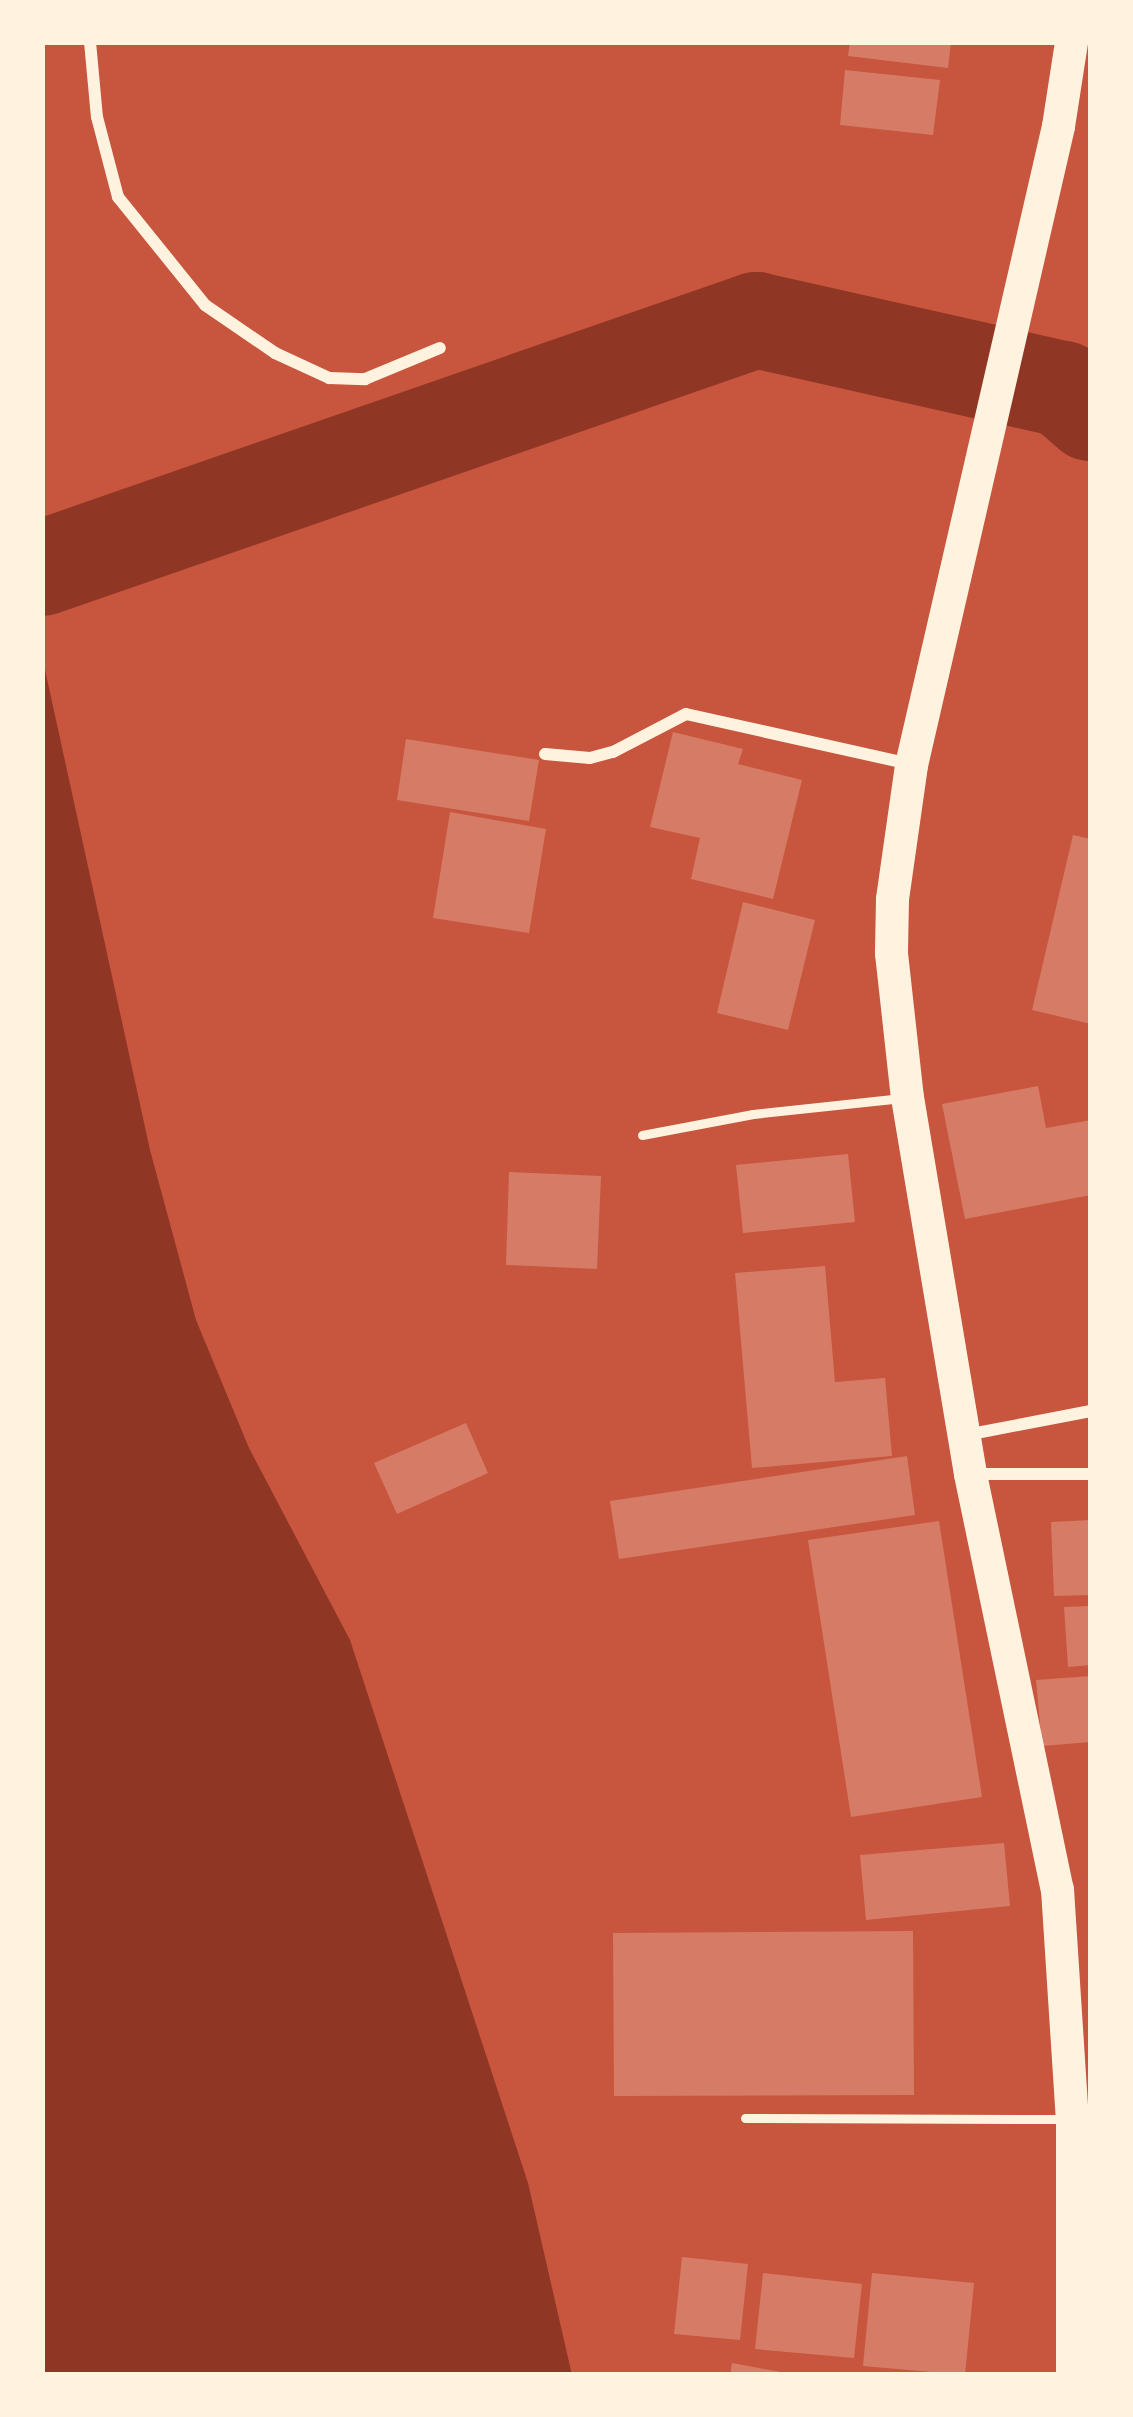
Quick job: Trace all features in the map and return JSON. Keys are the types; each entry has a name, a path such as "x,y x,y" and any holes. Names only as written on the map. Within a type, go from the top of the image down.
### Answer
{"highway":[{"path":"1071,42 1058,126 911,764 892,898 891,953 908,1097 970,1474 1057,1889 1072,2119 1072,2375"}],"street":[{"path":"90,42 98,117 118,197 205,305 275,353 328,378 364,380 440,348"},
{"path":"545,754 602,755 686,715 911,764"},
{"path":"965,1435 1091,1411"},
{"path":"970,1474 1091,1474"}],"lane":[{"path":"642,1135 753,1114 908,1097"},
{"path":"745,2118 1072,2119"}],"shaded area":[{"path":"42,656 150,1150 196,1320 249,1448 350,1640 528,2183 572,2375 42,2375"}],"building":[{"path":"850,42 951,42 948,68 848,56"},
{"path":"845,70 940,80 933,135 840,125"},
{"path":"673,732 743,749 738,764 802,780 773,899 691,879 700,838 650,827"},
{"path":"406,739 539,760 529,821 397,800"},
{"path":"450,812 546,829 529,933 433,918"},
{"path":"1073,835 1091,839 1091,1024 1032,1010"},
{"path":"743,902 815,920 788,1030 717,1013"},
{"path":"1038,1086 1046,1128 1091,1120 1091,1195 965,1219 942,1104"},
{"path":"848,1154 855,1222 743,1233 736,1165"},
{"path":"509,1172 601,1176 597,1269 506,1265"},
{"path":"825,1266 835,1382 885,1378 892,1456 752,1468 735,1273"},
{"path":"466,1423 488,1473 397,1514 374,1463"},
{"path":"907,1456 915,1515 619,1559 610,1501"},
{"path":"1091,1520 1091,1595 1054,1596 1051,1522"},
{"path":"939,1521 982,1797 851,1817 808,1540"},
{"path":"1091,1606 1091,1665 1068,1667 1064,1607"},
{"path":"1091,1676 1091,1742 1042,1746 1036,1680"},
{"path":"1004,1843 1010,1906 866,1920 860,1855"},
{"path":"913,1931 914,2095 614,2096 613,1933"},
{"path":"682,2257 748,2264 740,2340 674,2334"},
{"path":"763,2273 862,2284 854,2358 755,2349"},
{"path":"872,2273 974,2283 965,2375 863,2366"},
{"path":"732,2363 786,2373 786,2375 730,2375"}],"waterway":[{"path":"42,568 756,320 1063,389 1091,413"}]}
